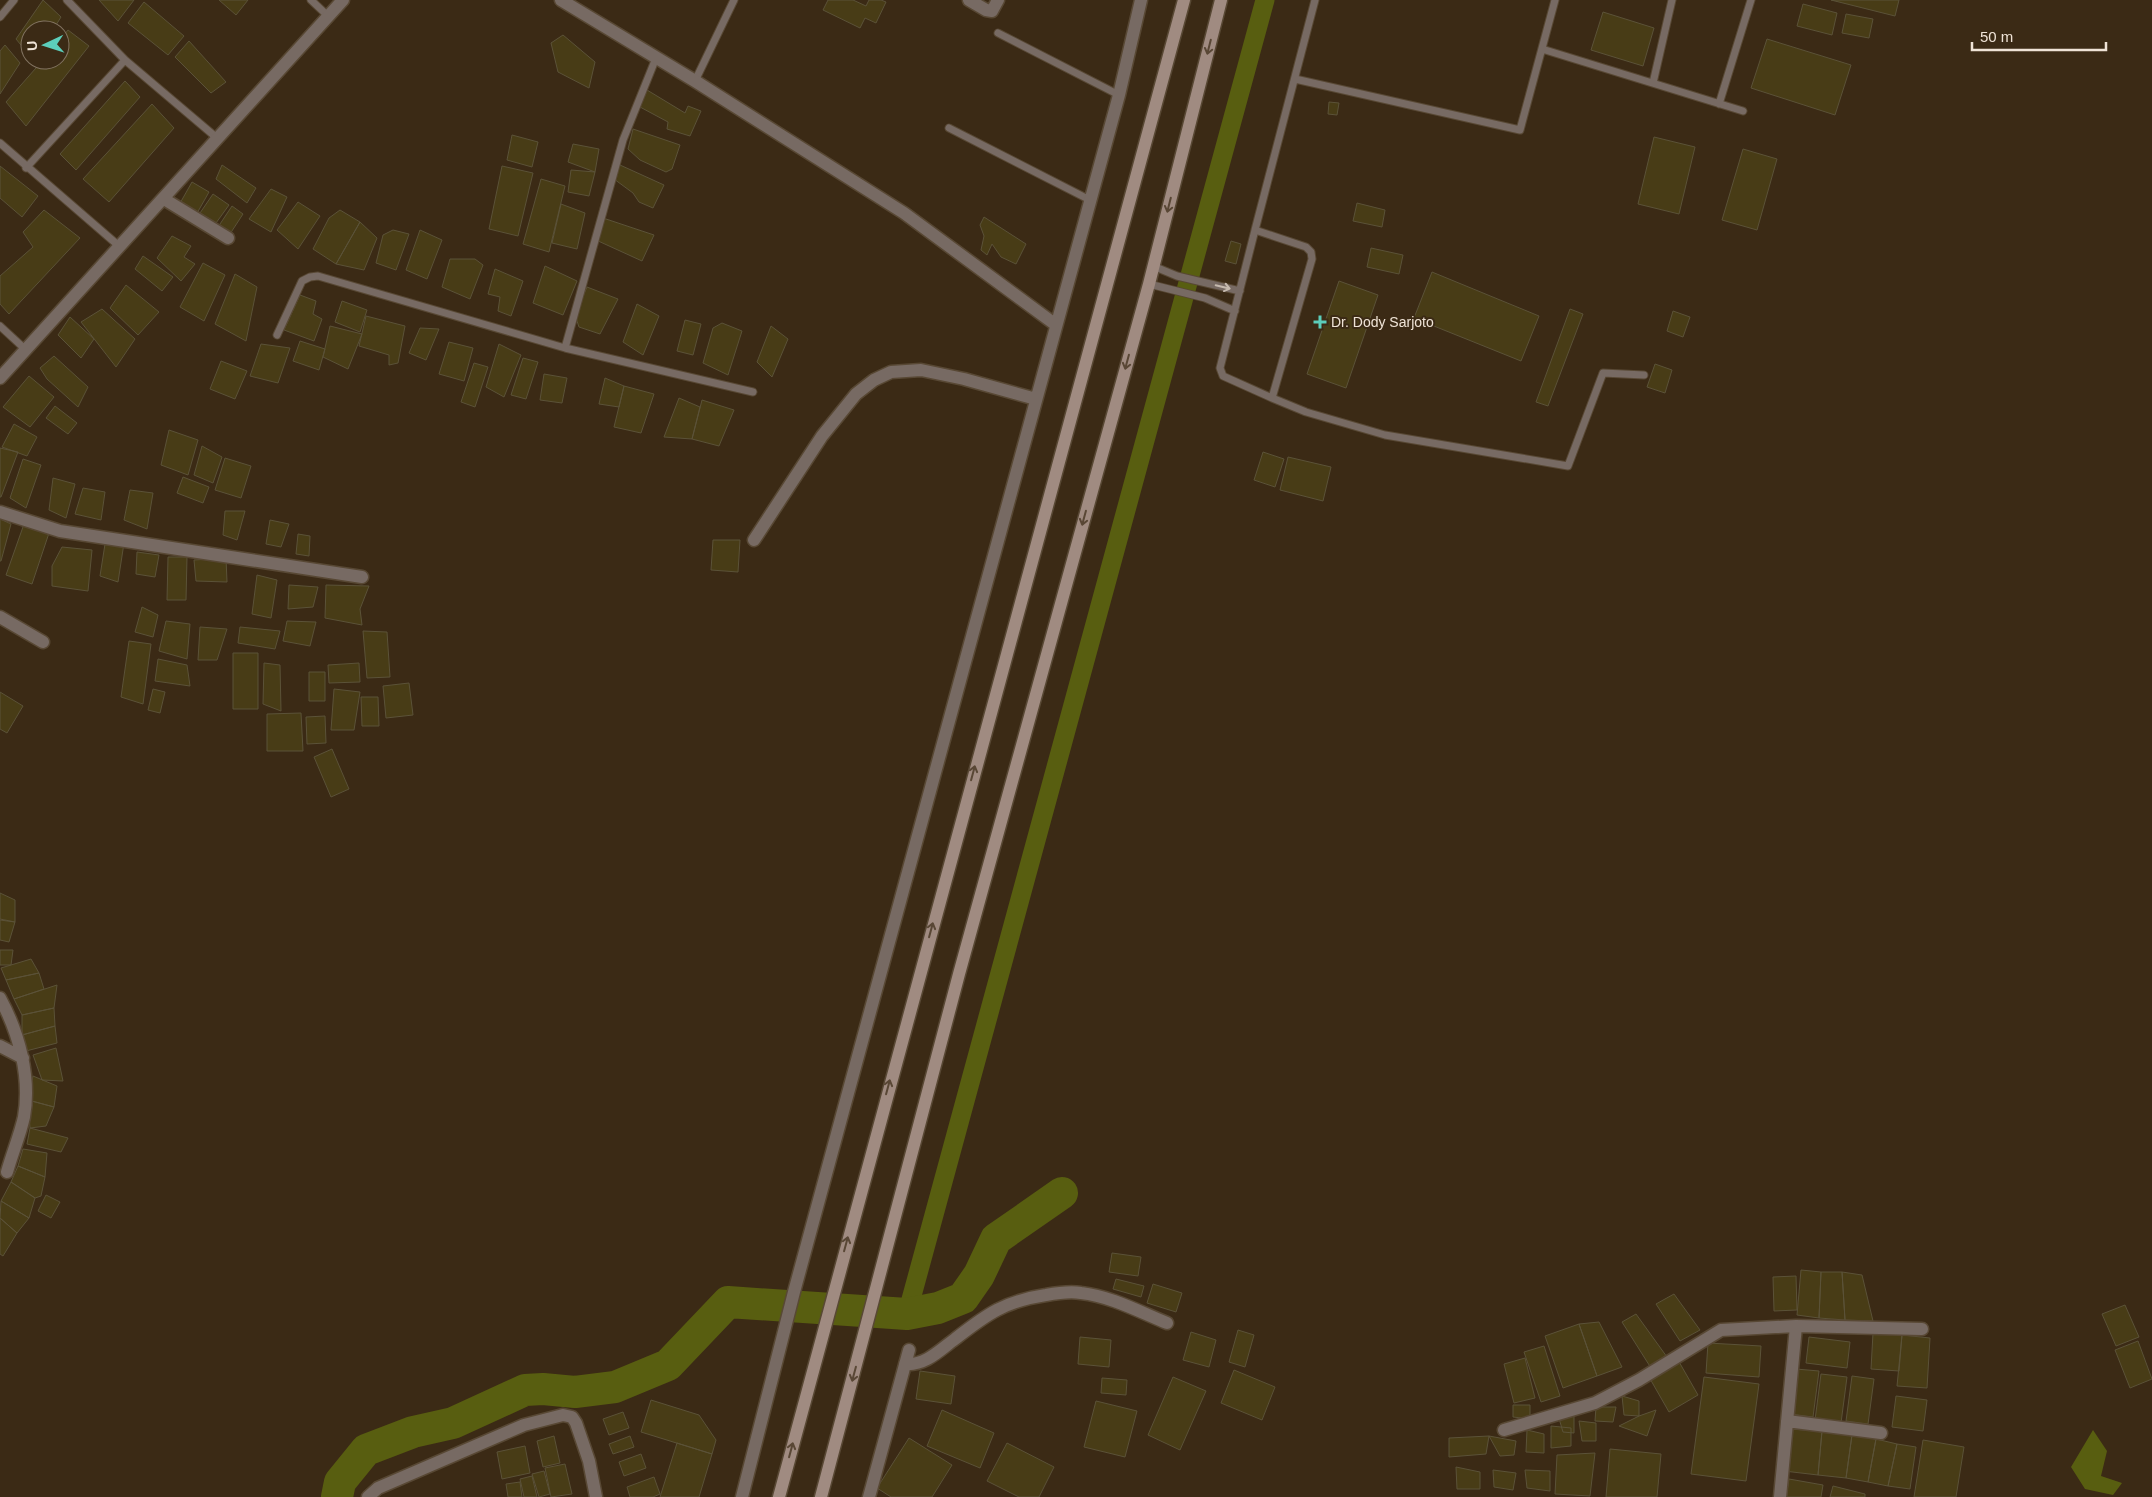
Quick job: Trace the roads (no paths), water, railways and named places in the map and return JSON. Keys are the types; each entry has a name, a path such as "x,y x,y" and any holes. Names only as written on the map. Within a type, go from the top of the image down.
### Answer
{"main road":[{"path":"779,1497 833,1291 1184,0"},
{"path":"821,1497 959,974 1149,284 1221,0"}],"street":[{"path":"0,378 164,199 342,0"},
{"path":"561,0 695,81 904,213 1056,325"},
{"path":"969,0 986,10 992,11 998,0"},
{"path":"742,1497 794,1292 1119,95 1141,0"},
{"path":"164,199 228,238"},
{"path":"754,540 822,436 856,394 874,380 891,372 921,370 964,379 1036,399"},
{"path":"0,512 60,531 362,577"},
{"path":"0,617 43,642"},
{"path":"0,998 23,1058 26,1076 24,1118 2,1174"},
{"path":"0,1046 23,1058"},
{"path":"905,1364 912,1364 929,1358 988,1314 1008,1303 1034,1296 1062,1292 1080,1292 1102,1298 1167,1323"},
{"path":"1780,1497 1796,1326"},
{"path":"1504,1430 1594,1403 1639,1380 1721,1330 1796,1326 1922,1329"},
{"path":"869,1497 909,1350"},
{"path":"368,1497 378,1488 524,1424 563,1415 572,1417 576,1423 589,1461 596,1497"},
{"path":"1787,1421 1881,1433"}],"lane":[{"path":"0,17 14,0"},
{"path":"67,0 125,60 217,138"},
{"path":"311,0 328,16"},
{"path":"695,81 734,0"},
{"path":"1315,0 1220,368 1223,376 1306,412 1385,435 1568,466 1603,373 1644,375"},
{"path":"1295,79 1520,130 1555,0"},
{"path":"1653,83 1672,0"},
{"path":"1719,104 1751,0"},
{"path":"998,32 1119,95"},
{"path":"1542,49 1743,111"},
{"path":"565,348 623,140 656,58"},
{"path":"26,168 125,60"},
{"path":"949,128 1090,200"},
{"path":"0,143 26,168 119,246"},
{"path":"1255,230 1306,247 1311,252 1312,258 1272,398"},
{"path":"1153,266 1176,276 1240,291"},
{"path":"277,335 302,281 318,276 565,348 753,392"},
{"path":"1149,284 1172,288 1205,298 1235,311"},
{"path":"0,326 26,350"}],"waterway":[{"path":"907,1314 1265,0"},
{"path":"337,1497 340,1482 366,1450 413,1432 453,1423 525,1390 543,1389 575,1392 615,1387 668,1365 728,1302 907,1314 938,1308 963,1298 979,1275 996,1239 1062,1193"}],"place":[{"name":"Dr. Dody Sarjoto","path":"1320,322"}]}
